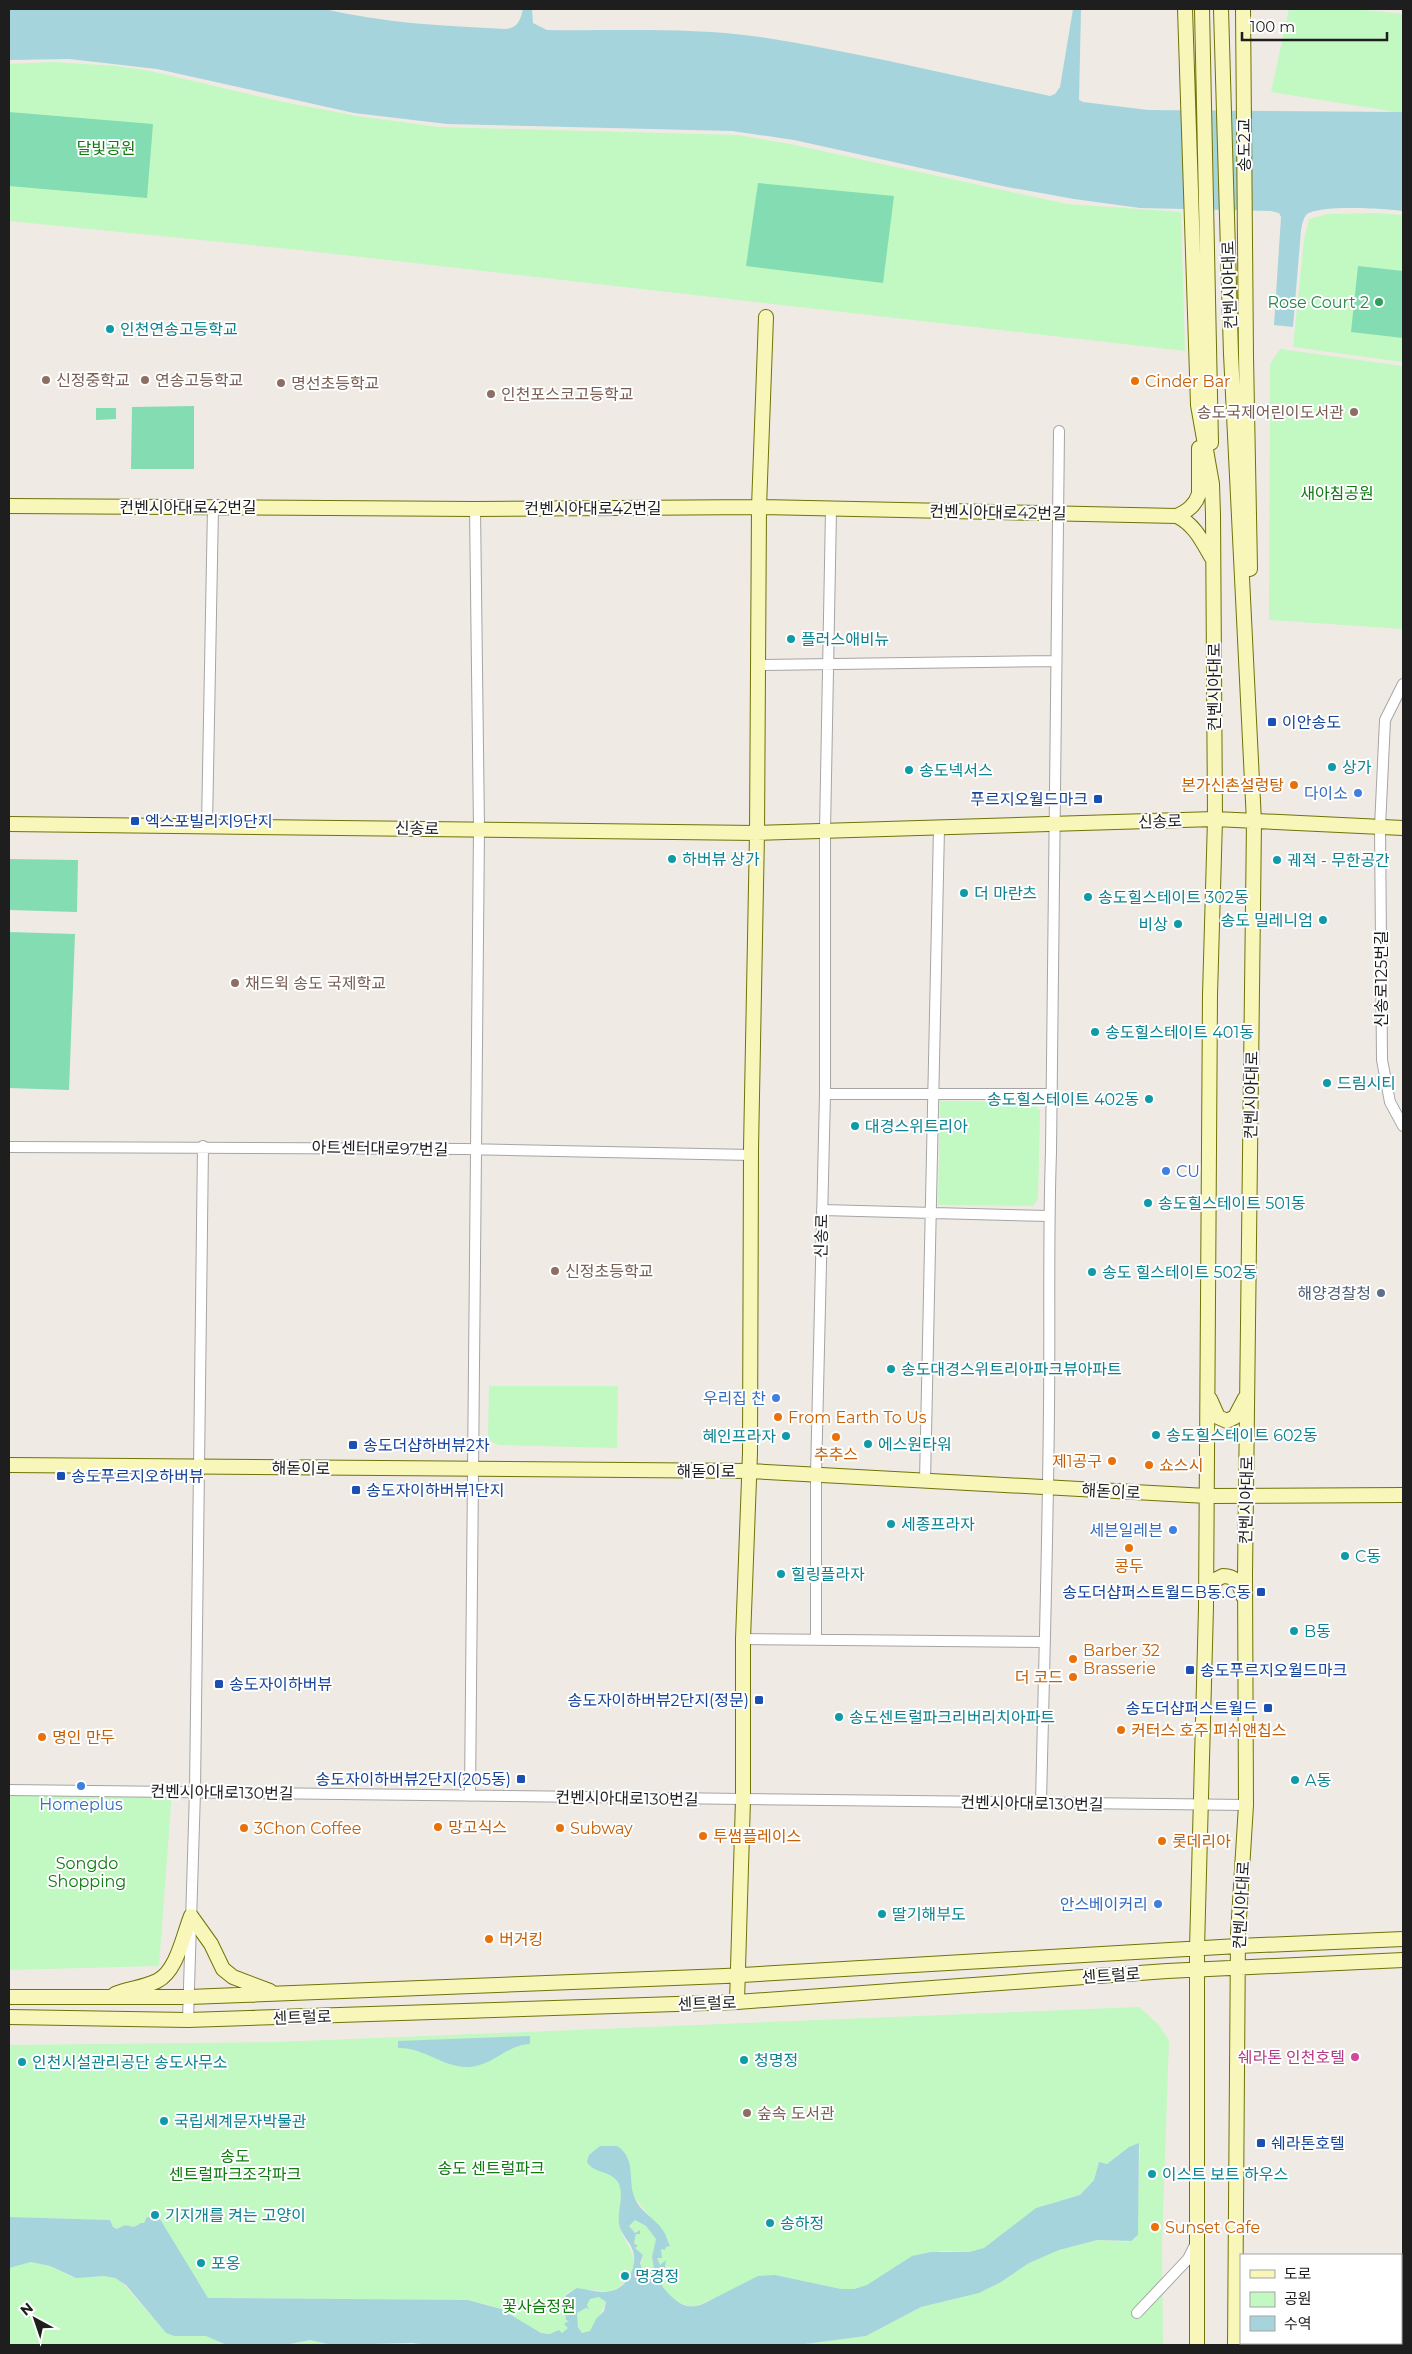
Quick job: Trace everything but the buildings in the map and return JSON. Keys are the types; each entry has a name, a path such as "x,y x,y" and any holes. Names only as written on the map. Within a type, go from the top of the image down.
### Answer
{"main road":[{"path":"1185,9 1188,73 1200,217"},
{"path":"1200,217 1203,76 1202,9"},
{"name":"송도2교","path":"1221,9 1227,216"},
{"name":"송도2교","path":"1243,9 1245,217"},
{"name":"컨벤시아대로","path":"1227,216 1254,822 1245,1604 1246,1805 1238,1946 1235,2345"},
{"name":"컨벤시아대로","path":"1197,2345 1197,1949 1206,1607 1210,996 1215,819 1212,484 1204,354 1200,217"},
{"name":"컨벤시아대로","path":"1245,217 1251,619 1247,655"},
{"path":"738,2002 743,1799 743,1639 750,1471 751,1155 757,833 759,507 766,317"},
{"name":"컨벤시아대로","path":"1204,354 1198,405 1212,484"},
{"path":"1177,516 1189,510 1199,494 1198,405"},
{"name":"컨벤시아대로42번길","path":"9,506 475,509 759,507 1177,516"},
{"path":"1177,516 1188,522 1198,534 1213,561"},
{"name":"신송로","path":"9,824 757,833 1215,819 1403,828"},
{"path":"1208,1385 1213,1408 1218,1417 1224,1421 1236,1418 1248,1388"},
{"name":"해돋이로","path":"9,1465 750,1471 1207,1496 1403,1495"},
{"path":"1206,1607 1212,1582 1222,1576 1228,1576 1240,1584 1245,1604"},
{"path":"191,1916 211,1944 224,1969 233,1977 247,1984 278,1994"},
{"path":"105,1997 156,1982 167,1974 173,1966 191,1916"},
{"name":"센트럴로","path":"9,1997 189,1998 738,1976 1238,1946 1403,1939"},
{"name":"센트럴로","path":"9,2017 188,2020 738,2002 1197,1970 1403,1960"}],"street":[{"path":"1041,1803 1048,1487 1049,1216 1059,431"},
{"path":"207,826 213,507"},
{"path":"470,1796 479,829 475,509"},
{"path":"825,831 830,510"},
{"path":"758,665 1056,661"},
{"path":"1380,827 1385,720 1403,684"},
{"name":"신송로125번길","path":"1380,827 1382,1060 1390,1102 1403,1126"},
{"path":"925,1481 939,828"},
{"name":"신송로","path":"816,1640 816,1475 825,1094 825,831"},
{"path":"825,1094 1052,1094"},
{"path":"188,2020 195,1791 203,1146"},
{"name":"아트센터대로97번길","path":"9,1147 203,1146 751,1155"},
{"path":"822,1210 1049,1216"},
{"path":"743,1639 1045,1642"},
{"name":"컨벤시아대로130번길","path":"9,1790 1246,1805"},
{"path":"1137,2313 1188,2259 1197,2239"}],"green space":[{"path":"1289,9 1356,9 1403,14 1403,113 1271,92"},
{"name":"달빛공원","path":"54,62 116,66 150,71 283,102 357,116 439,127 738,135 790,144 1067,204 1181,212 1185,351 300,250 9,221 9,64"},
{"path":"9,112 153,124 147,198 9,186"},
{"path":"758,183 894,196 883,283 746,266"},
{"path":"1376,213 1403,215 1403,362 1293,347 1304,240 1309,219 1328,214"},
{"name":"Rose Court 2","path":"1358,266 1403,271 1403,338 1351,332"},
{"name":"새아침공원","path":"1280,349 1403,366 1403,629 1269,620 1270,364"},
{"path":"194,406 194,469 131,469 132,407"},
{"path":"96,408 116,408 116,419 96,420"},
{"path":"9,859 78,860 77,912 9,910"},
{"path":"9,932 75,934 69,1090 9,1088"},
{"path":"940,1101 1032,1102 1040,1111 1038,1199 1033,1206 938,1205"},
{"path":"489,1386 618,1386 617,1448 499,1445 492,1442 488,1436"},
{"name":"Songdo Shopping","path":"172,1791 159,1966 9,1970 9,1795"},
{"name":"송도 센트럴파크","path":"1139,2007 1158,2024 1169,2040 1162,2243 1163,2345 797,2345 866,2336 921,2307 979,2293 1001,2282 1029,2263 1059,2250 1097,2240 1128,2242 1137,2237 1140,2146 1129,2147 1107,2164 1099,2162 1094,2180 1080,2195 1036,2208 984,2248 969,2252 941,2251 867,2285 854,2289 841,2289 775,2275 693,2307 676,2302 662,2286 664,2264 659,2265 657,2258 662,2257 661,2249 666,2249 666,2247 670,2246 665,2235 634,2197 621,2202 619,2219 621,2232 634,2260 631,2274 618,2288 611,2291 579,2290 567,2293 564,2299 566,2315 569,2321 567,2323 568,2328 562,2333 559,2330 552,2333 536,2331 499,2309 468,2300 208,2298 160,2219 147,2218 144,2223 134,2227 125,2225 117,2229 110,2220 9,2217 9,2045 278,2042"},
{"path":"634,2220 646,2226 656,2237 652,2257 654,2269 651,2272 645,2271 640,2265 643,2257 635,2248 638,2246 634,2243 636,2234 640,2234 640,2230 635,2233 629,2227"},
{"path":"31,2262 50,2266 72,2277 109,2276 121,2281 166,2333 174,2336 206,2336 227,2345 9,2345 9,2268"},
{"path":"599,2297 606,2302 604,2308 590,2331 582,2333 577,2324 577,2313 586,2308 589,2309 587,2305 590,2299"},
{"path":"310,2340 332,2345 285,2345"}],"water":[{"path":"9,9 324,9 392,21 505,29 513,27 518,23 523,9 532,9 533,23 547,30 654,30 760,37 869,57 1050,96 1055,94 1060,87 1073,9 1081,9 1079,100 1083,102 1148,110 1403,112 1403,211 1338,208 1324,209 1306,215 1301,230 1293,327 1274,325 1281,217 1279,213 1271,211 1140,208 1074,199 1007,187 794,140 732,131 447,124 354,113 157,69 69,59 9,60"},
{"path":"530,2036 530,2044 521,2045 478,2066 469,2067 451,2064 416,2051 398,2048 398,2041"},
{"path":"1139,2143 1138,2235 1131,2241 1097,2240 1059,2250 1029,2263 1001,2282 979,2293 921,2307 866,2336 797,2345 430,2345 412,2343 332,2345 310,2340 285,2345 227,2345 206,2336 174,2336 166,2333 126,2285 115,2278 104,2276 76,2278 50,2266 31,2262 9,2268 9,2217 110,2220 113,2227 117,2229 125,2225 134,2227 144,2223 147,2217 160,2219 208,2298 468,2300 501,2309 541,2333 550,2334 559,2330 562,2333 568,2328 564,2324 569,2321 566,2320 564,2302 566,2295 577,2288 602,2292 617,2289 630,2276 634,2263 633,2251 619,2224 621,2192 618,2182 615,2178 590,2166 587,2162 589,2155 600,2146 617,2146 627,2156 636,2202 661,2227 670,2246 666,2247 665,2250 661,2249 662,2258 657,2258 660,2265 666,2260 662,2286 679,2303 690,2306 703,2304 758,2276 775,2275 841,2289 854,2289 867,2285 912,2256 931,2252 969,2252 984,2248 1036,2208 1080,2195 1094,2180 1099,2162 1107,2164 1129,2147","holes":["635,2220 646,2226 656,2239 652,2257 654,2269 650,2273 642,2269 640,2263 643,2255 635,2248 638,2246 634,2243 636,2234 640,2234 640,2230 635,2233 629,2226","599,2297 606,2302 604,2311 596,2319 590,2331 582,2333 578,2327 577,2313 586,2308 589,2309 587,2305 590,2299"]}],"place":[{"name":"Rose Court 2","path":"1379,302"},
{"name":"인천연송고등학교","path":"110,329"},
{"name":"신정중학교","path":"46,380"},
{"name":"연송고등학교","path":"145,380"},
{"name":"Cinder Bar","path":"1135,381"},
{"name":"명선초등학교","path":"281,383"},
{"name":"인천포스코고등학교","path":"491,394"},
{"name":"송도국제어린이도서관","path":"1354,412"},
{"name":"플러스애비뉴","path":"791,639"},
{"name":"이안송도","path":"1272,722"},
{"name":"상가","path":"1332,767"},
{"name":"송도넥서스","path":"909,770"},
{"name":"본가신촌설렁탕","path":"1294,785"},
{"name":"다이소","path":"1358,793"},
{"name":"푸르지오월드마크","path":"1098,799"},
{"name":"엑스포빌리지9단지","path":"135,821"},
{"name":"하버뷰 상가","path":"672,859"},
{"name":"궤적 - 무한공간","path":"1277,860"},
{"name":"더 마란츠","path":"964,893"},
{"name":"송도힐스테이트 302동","path":"1088,897"},
{"name":"송도 밀레니엄","path":"1323,920"},
{"name":"비상","path":"1178,924"},
{"name":"채드윅 송도 국제학교","path":"235,983"},
{"name":"송도힐스테이트 401동","path":"1095,1032"},
{"name":"드림시티","path":"1327,1083"},
{"name":"송도힐스테이트 402동","path":"1149,1099"},
{"name":"대경스위트리아","path":"855,1126"},
{"name":"CU","path":"1166,1171"},
{"name":"송도힐스테이트 501동","path":"1148,1203"},
{"name":"신정초등학교","path":"555,1271"},
{"name":"송도 힐스테이트 502동","path":"1092,1272"},
{"name":"해양경찰청","path":"1381,1293"},
{"name":"송도대경스위트리아파크뷰아파트","path":"891,1369"},
{"name":"우리집 찬","path":"776,1398"},
{"name":"From Earth To Us","path":"778,1417"},
{"name":"송도힐스테이트 602동","path":"1156,1435"},
{"name":"혜인프라자","path":"786,1436"},
{"name":"추추스","path":"836,1437"},
{"name":"에스원타워","path":"868,1444"},
{"name":"송도더샵하버뷰2차","path":"353,1445"},
{"name":"제1공구","path":"1112,1461"},
{"name":"쇼스시","path":"1149,1465"},
{"name":"송도푸르지오하버뷰","path":"61,1476"},
{"name":"송도자이하버뷰1단지","path":"356,1490"},
{"name":"세종프라자","path":"891,1524"},
{"name":"세븐일레븐","path":"1173,1530"},
{"name":"콩두","path":"1129,1548"},
{"name":"C동","path":"1345,1556"},
{"name":"힐링플라자","path":"781,1574"},
{"name":"송도더샵퍼스트월드B동.C동","path":"1261,1592"},
{"name":"B동","path":"1294,1631"},
{"name":"Barber 32 Brasserie","path":"1073,1659"},
{"name":"송도푸르지오월드마크","path":"1190,1670"},
{"name":"더 코드","path":"1073,1677"},
{"name":"송도자이하버뷰","path":"219,1684"},
{"name":"송도자이하버뷰2단지(정문)","path":"759,1700"},
{"name":"송도더샵퍼스트월드","path":"1268,1708"},
{"name":"송도센트럴파크리버리치아파트","path":"839,1717"},
{"name":"커터스 호주 피쉬앤칩스","path":"1121,1730"},
{"name":"명인 만두","path":"42,1737"},
{"name":"송도자이하버뷰2단지(205동)","path":"521,1779"},
{"name":"A동","path":"1295,1780"},
{"name":"Homeplus","path":"81,1786"},
{"name":"망고식스","path":"438,1827"},
{"name":"3Chon Coffee","path":"244,1828"},
{"name":"Subway","path":"560,1828"},
{"name":"투썸플레이스","path":"703,1836"},
{"name":"롯데리아","path":"1162,1841"},
{"name":"안스베이커리","path":"1158,1904"},
{"name":"딸기해부도","path":"882,1914"},
{"name":"버거킹","path":"489,1939"},
{"name":"쉐라톤 인천호텔","path":"1355,2057"},
{"name":"청명정","path":"744,2060"},
{"name":"인천시설관리공단 송도사무소","path":"22,2062"},
{"name":"숲속 도서관","path":"747,2113"},
{"name":"국립세계문자박물관","path":"164,2121"},
{"name":"쉐라톤호텔","path":"1261,2143"},
{"name":"이스트 보트 하우스","path":"1152,2174"},
{"name":"기지개를 켜는 고양이","path":"155,2215"},
{"name":"송하정","path":"770,2223"},
{"name":"Sunset Cafe","path":"1155,2227"},
{"name":"포옹","path":"201,2263"},
{"name":"명경정","path":"625,2276"}],"park label":[{"name":"송도 센트럴파크조각파크","path":"235,2165"},
{"name":"꽃사슴정원","path":"539,2306"}]}
